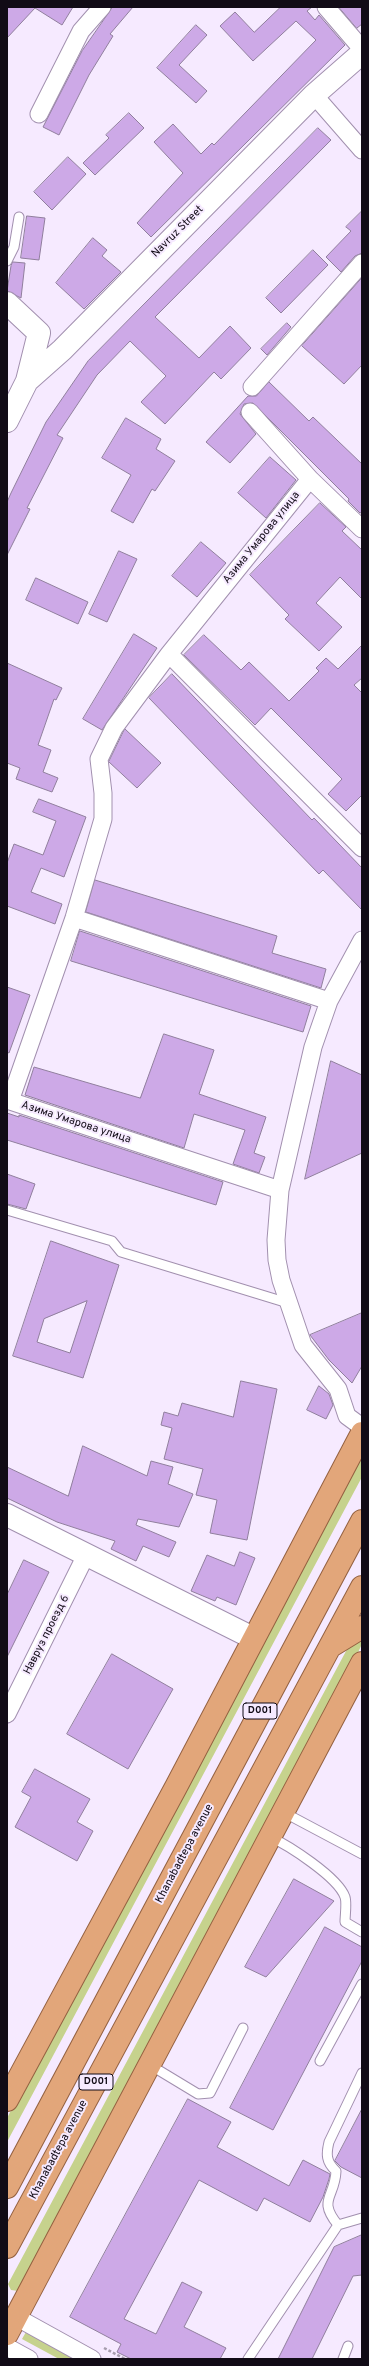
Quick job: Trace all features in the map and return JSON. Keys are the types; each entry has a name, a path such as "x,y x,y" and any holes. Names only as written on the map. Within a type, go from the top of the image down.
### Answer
{"highway":[{"path":"7,2100 176,1787 253,1638 356,1454 362,1433"},
{"name":"Khanabadtepa avenue","path":"7,2187 362,1521"},
{"name":"Khanabadtepa avenue","path":"7,2247 362,1587"},
{"path":"331,1646 362,1627"},
{"path":"10,2321 150,2065 362,1663"},
{"path":"159,1902 185,1917"},
{"path":"7,2155 29,2145"}],"street":[{"path":"39,114 81,31 102,7"},
{"path":"326,7 362,49"},
{"name":"Navruz Street","path":"7,421 28,381 62,350 314,95 362,53"},
{"path":"314,95 362,150"},
{"path":"252,387 362,263"},
{"path":"7,303 39,333 62,350"},
{"path":"28,381 39,333"},
{"path":"250,412 310,479 362,529"},
{"name":"Азима Умарова улица","path":"280,1190 10,1101 74,918 104,819 99,759 114,728 169,654 310,479"},
{"path":"169,654 362,848"},
{"path":"74,918 329,1001"},
{"path":"362,940 329,1001 313,1047 280,1190 276,1240 277,1260 288,1302 303,1345 338,1389 347,1416 362,1427"},
{"path":"7,1515 253,1638"},
{"name":"Навруз проезд 6","path":"7,1714 86,1555"},
{"path":"10,2321 95,2352"},
{"path":"7,2347 29,2359"}],"lane":[{"path":"7,262 14,247 19,217"},
{"path":"7,1210 112,1242 121,1252 288,1302"},
{"path":"283,1812 362,1854"},
{"path":"270,1837 286,1844 326,1874 345,1897 345,1922 362,1932"},
{"path":"320,2061 362,1984"},
{"path":"150,2065 198,2094 210,2093 243,2028"},
{"path":"338,2225 328,2213 327,2203 335,2181 336,2172 330,2166 326,2154 329,2142 362,2073"},
{"path":"248,2359 338,2225 362,2218"},
{"path":"343,2359 348,2346"}],"path":[{"path":"95,2352 126,2359"}],"green space":[{"path":"358,1461 362,1461 362,1477 7,2142 7,2118"},
{"path":"362,1637 362,1644 270,1837 18,2291 11,2290 8,2284 353,1638"},
{"path":"26,2332 77,2359 59,2359 22,2339"}],"building":[{"path":"7,7 73,7 62,25 35,8 7,38"},
{"path":"113,7 133,7 110,34 113,36 89,75 59,135 43,127 82,51"},
{"path":"281,7 312,7 307,11 315,20 319,15 345,45 151,237 137,223 183,173 154,142 173,124 201,154 212,143 214,145 316,40 296,21 253,61 220,26 235,12 254,32"},
{"path":"339,7 362,7 362,24 357,28"},
{"path":"196,25 207,35 179,65 207,91 196,103 157,68"},
{"path":"129,113 144,128 95,175 83,163 109,138 106,135"},
{"path":"318,128 331,140 155,317 199,358 230,326 251,348 221,379 214,372 165,424 141,402 166,376 130,341 97,375 57,435 63,438 27,508 30,509 7,555 7,502 46,422 88,361"},
{"path":"68,157 86,174 52,210 34,192"},
{"path":"362,211 362,253 355,256 341,272 326,257 351,231 346,227"},
{"path":"27,216 45,218 39,260 21,258"},
{"path":"93,238 107,250 102,256 121,272 84,309 56,283"},
{"path":"313,250 328,265 281,313 266,298"},
{"path":"13,262 25,263 21,298 7,291"},
{"path":"362,278 362,365 344,384 302,346"},
{"path":"287,323 291,327 267,355 261,349"},
{"path":"269,382 309,421 313,417 362,464 362,512 360,513 348,501 349,499 253,403 244,404 240,414 256,434 230,463 206,442 248,396 256,396"},
{"path":"126,418 161,439 156,449 175,461 155,491 152,489 133,523 111,511 131,475 102,458"},
{"path":"270,457 296,480 266,518 238,493"},
{"path":"320,503 346,527 342,531 362,550 362,599 340,577 316,603 342,627 319,651 285,619 289,615 250,575"},
{"path":"201,542 226,563 197,597 172,576"},
{"path":"119,551 137,559 107,622 89,614"},
{"path":"36,578 88,602 78,624 26,600"},
{"path":"134,634 157,648 102,730 83,719"},
{"path":"204,635 241,670 249,662 289,701 319,671 316,668 326,658 338,669 362,645 362,678 354,685 362,693 362,795 346,811 328,794 342,779 271,708 255,725 184,655"},
{"path":"7,663 62,688 56,700 54,699 38,745 51,750 43,772 58,778 52,792 16,779 20,768 7,763"},
{"path":"172,674 312,820 314,818 362,868 362,910 323,870 319,874 149,698"},
{"path":"125,729 161,763 137,788 109,762"},
{"path":"39,799 86,817 64,877 41,868 31,892 62,904 55,924 7,906 7,863 14,844 43,855 56,821 33,812"},
{"path":"95,880 277,936 272,953 326,969 321,988 86,912"},
{"path":"80,931 311,1006 303,1032 71,961"},
{"path":"7,987 30,995 9,1053 7,1052"},
{"path":"164,1034 214,1050 199,1094 266,1117 254,1153 265,1157 259,1173 233,1164 245,1130 194,1114 184,1148 25,1095 34,1067 140,1098"},
{"path":"331,1061 362,1075 362,1153 305,1179"},
{"path":"7,1113 19,1117 19,1115 223,1182 216,1205 7,1140"},
{"path":"7,1174 35,1184 26,1209 7,1204"},
{"path":"51,1241 119,1265 83,1378 13,1356","holes":["87,1301 70,1353 37,1342 44,1319"]},
{"path":"362,1313 362,1366 352,1383 329,1360 310,1335"},
{"path":"241,1381 277,1389 247,1540 210,1533 217,1500 196,1495 203,1469 164,1459 172,1428 161,1425 164,1412 178,1416 182,1403 233,1417"},
{"path":"319,1386 329,1394 333,1405 326,1419 307,1410"},
{"path":"83,1446 147,1476 151,1461 173,1467 168,1484 193,1494 179,1527 138,1519 136,1525 176,1542 169,1557 143,1546 136,1561 111,1549 115,1541 57,1522 7,1498 7,1467 68,1496"},
{"path":"240,1552 255,1558 236,1605 217,1597 215,1601 191,1591 207,1555 234,1566"},
{"path":"24,1560 49,1572 7,1657 7,1595"},
{"path":"112,1654 173,1689 128,1769 67,1734"},
{"path":"35,1769 90,1799 77,1822 93,1831 77,1861 15,1827 31,1797 22,1792"},
{"path":"294,1879 334,1901 266,1977 245,1967"},
{"path":"325,1927 362,1947 362,1961 273,2130 230,2108"},
{"path":"188,2099 231,2122 217,2147 289,2186 303,2160 330,2174 329,2179 323,2197 310,2222 264,2198 257,2211 199,2180 124,2319 156,2334 182,2282 202,2292 184,2327 226,2348 220,2359 131,2359 117,2352 121,2344 70,2317"},
{"path":"362,2109 362,2178 341,2167 335,2161"},
{"path":"362,2235 362,2275 353,2276 312,2359 278,2359 334,2247"}]}
